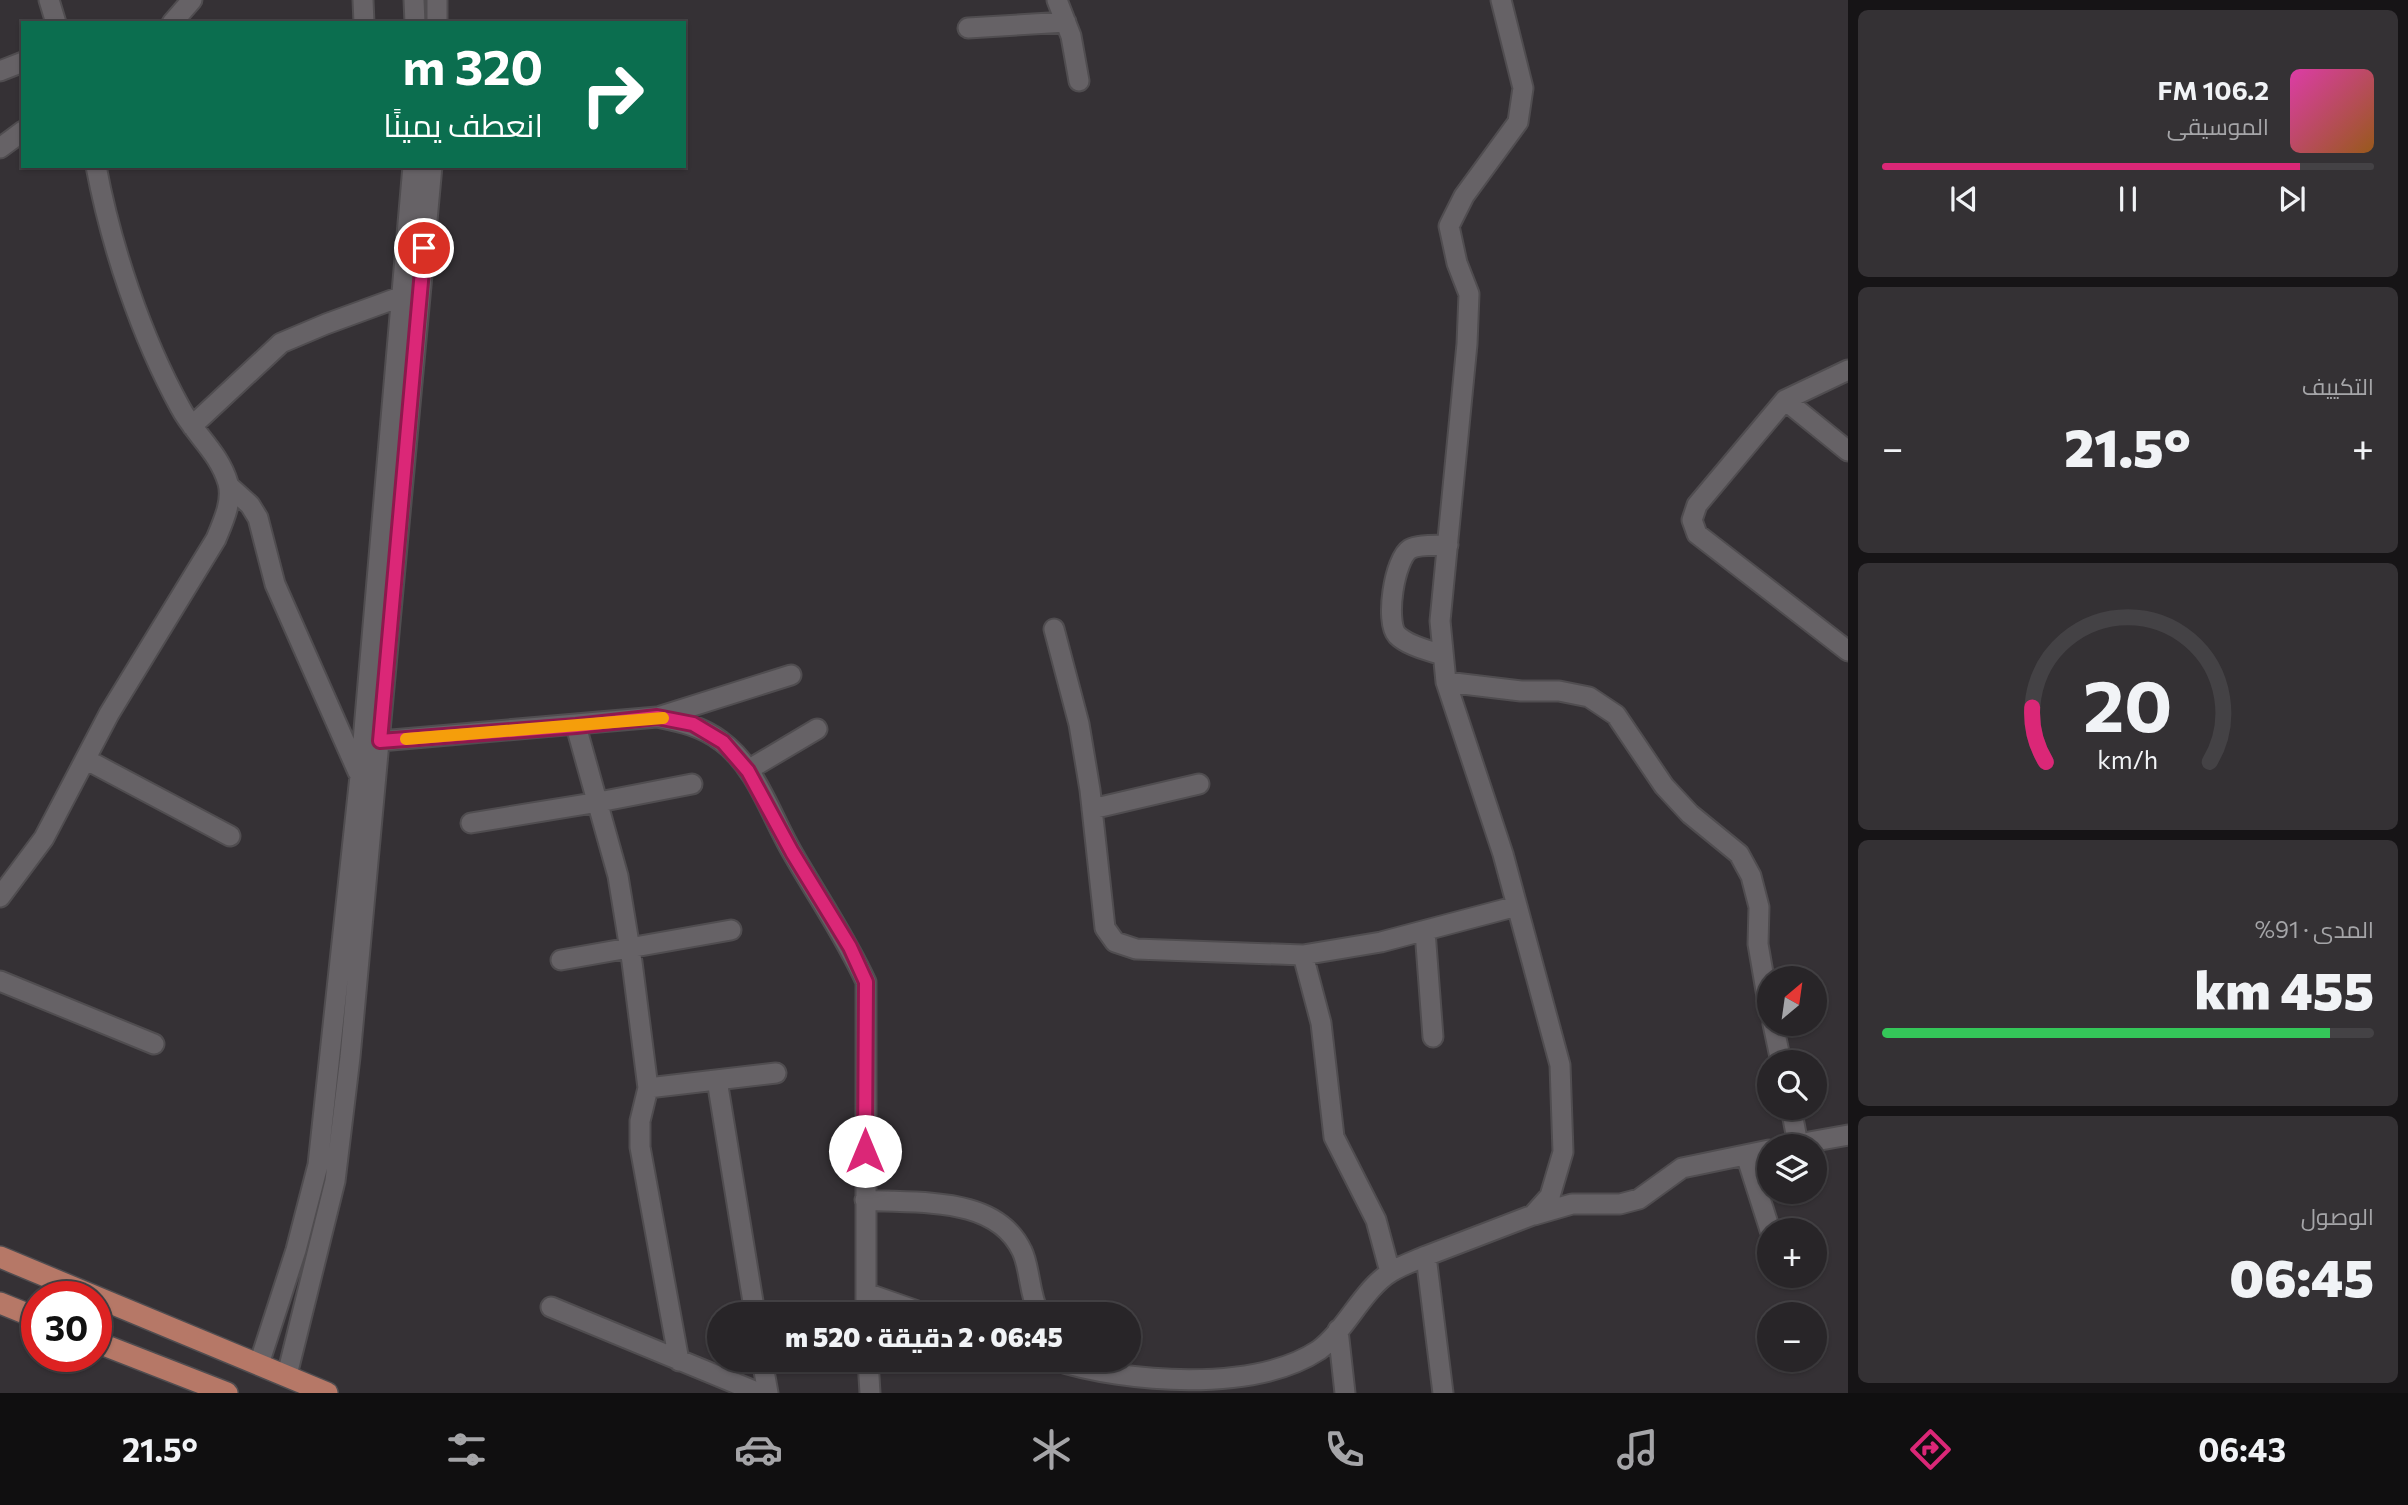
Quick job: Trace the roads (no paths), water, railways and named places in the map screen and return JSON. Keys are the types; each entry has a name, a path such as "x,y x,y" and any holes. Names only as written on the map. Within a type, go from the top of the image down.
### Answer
{"main road":[{"path":"0,1257 327,1393"},
{"path":"0,1303 21,1312"},
{"path":"112,1348 227,1393"}],"street":[{"path":"49,0 55,21"},
{"path":"174,21 192,0"},
{"path":"363,0 364,21"},
{"path":"414,0 415,21"},
{"path":"437,0 437,21"},
{"path":"1057,0 1066,22 1079,81"},
{"path":"1501,0 1523,88 1518,121 1464,196 1448,226 1469,294 1466,358 1440,621 1446,682 1467,740 1517,906 1560,1065 1564,1111 1563,1152 1550,1196 1533,1215"},
{"path":"968,28 1066,22"},
{"path":"0,71 21,63"},
{"path":"0,148 21,132"},
{"path":"0,897 44,838 109,715 216,539 227,511 229,486 219,460 180,409 158,363 117,251 96,168"},
{"path":"287,1375 335,1181 350,1057 432,168"},
{"path":"259,1364 284,1288 317,1165 360,776 412,176"},
{"path":"192,426 281,343 400,297"},
{"path":"1848,370 1785,400 1697,505 1692,520 1696,534 1848,652"},
{"path":"1785,400 1848,451"},
{"path":"229,486 250,505 258,517 275,584 360,776"},
{"path":"1442,655 1405,641 1395,634 1391,623 1397,566 1403,556 1412,547 1448,545"},
{"path":"1054,629 1079,724 1093,809 1105,928 1115,942 1136,949 1303,956 1381,943 1517,906"},
{"path":"380,741 657,717 791,675"},
{"path":"1446,682 1521,691 1559,691 1589,697 1616,715 1664,786 1690,814 1739,854 1751,876 1759,907 1758,944 1762,966"},
{"path":"657,717 693,724 723,742 748,771 792,852 850,947 866,982 866,1302"},
{"path":"576,726 618,876 630,947 648,1088 640,1121 640,1147 679,1361"},
{"path":"748,771 817,729"},
{"path":"87,760 230,836"},
{"path":"471,823 692,784"},
{"path":"1093,809 1199,784"},
{"path":"561,960 731,930"},
{"path":"1425,930 1433,1037"},
{"path":"1303,956 1321,1023 1334,1137 1376,1220 1390,1272"},
{"path":"0,981 154,1044"},
{"path":"648,1088 776,1073"},
{"path":"717,1080 753,1302"},
{"path":"1827,1139 1848,1135"},
{"path":"1093,1372 1159,1381 1231,1379 1285,1368 1320,1350 1390,1272 1533,1215 1572,1204 1620,1204 1639,1199 1682,1168 1757,1153"},
{"path":"1746,1155 1766,1218"},
{"path":"865,1200 957,1207 989,1215 1010,1231 1024,1254 1028,1282 1035,1302"},
{"path":"1426,1256 1443,1393"},
{"path":"284,1288 306,1296"},
{"path":"866,1293 892,1302"},
{"path":"551,1307 759,1393"},
{"path":"1338,1330 1345,1393"},
{"path":"764,1372 768,1393"},
{"path":"869,1372 870,1393"}]}
